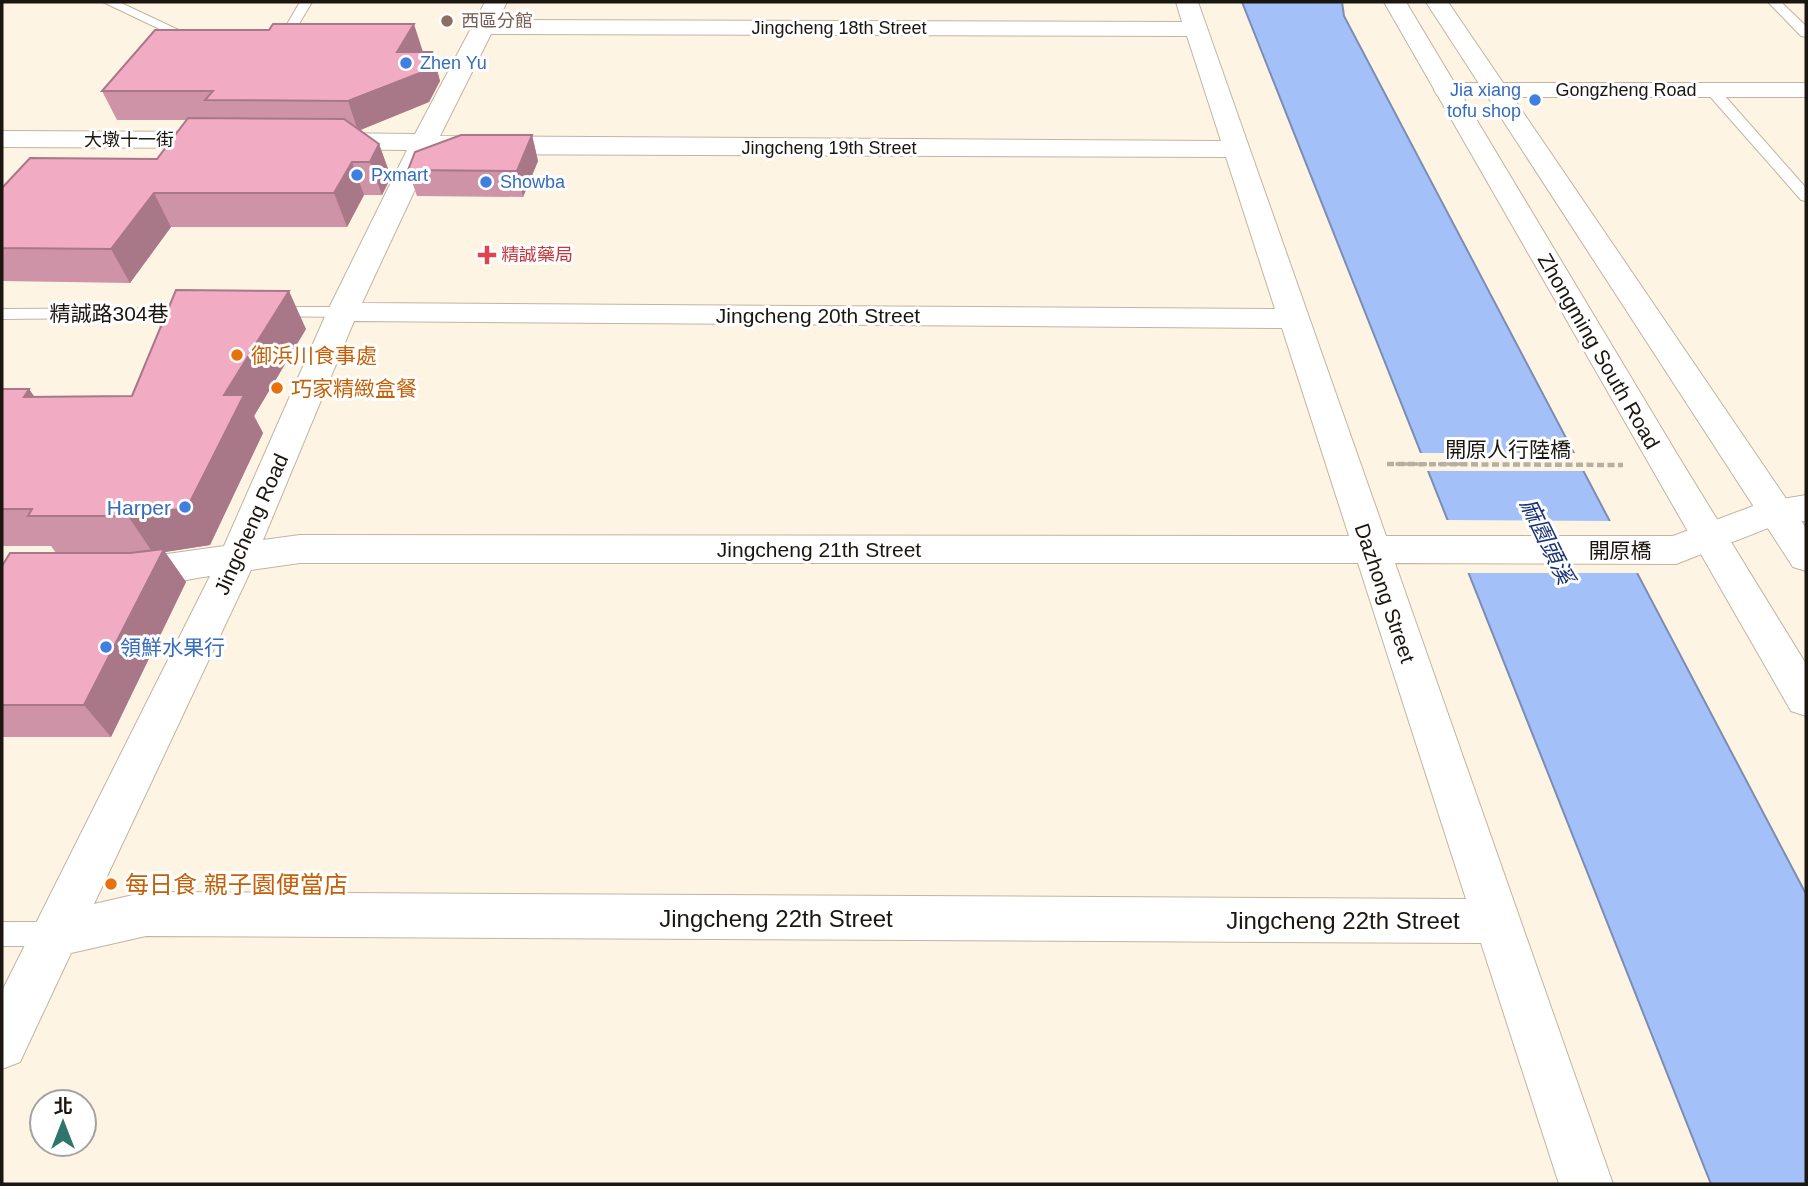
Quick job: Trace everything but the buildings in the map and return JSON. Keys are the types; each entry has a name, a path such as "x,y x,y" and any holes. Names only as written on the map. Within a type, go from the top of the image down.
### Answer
{"street":[{"name":"Zhongming South Road","path":"1395,2 1659,454 1806,699"},
{"path":"1437,2 1495,90 1792,510 1806,557"},
{"name":"Jingcheng 18th Street","path":"489,15 1192,15"},
{"name":"Jingcheng Road","path":"2,1044 237,559 342,312 489,15"},
{"name":"Dazhong Street","path":"1192,15 1293,319 1386,550 1497,921 1586,1184"},
{"name":"Gongzheng Road","path":"1446,90 1806,90"},
{"name":"大墩十一街","path":"2,139 247,141"},
{"path":"301,141 424,142"},
{"name":"Jingcheng 19th Street","path":"424,142 458,146 1235,149"},
{"name":"Jingcheng 20th Street","path":"342,312 1293,319"},
{"name":"開原橋","path":"1386,550 1676,550 1710,535 1792,510"},
{"name":"Jingcheng 21th Street","path":"84,570 153,570 300,549 1386,550"},
{"name":"Jingcheng 22th Street","path":"57,934 146,914 1497,921"}],"lane":[{"path":"109,2 201,43"},
{"path":"289,31 306,2"},
{"path":"1774,2 1806,33"},
{"path":"1712,90 1806,197"},
{"path":"247,312 342,312"},
{"name":"精誠路304巷","path":"2,314 220,313"},
{"path":"2,934 57,934"}],"path":[{"name":"開原人行陸橋","path":"1394,464 1621,465"}],"water":[{"name":"麻園頭溪","path":"1242,2 1342,2 1344,16 1806,894 1806,1184 1711,1184"}],"pier":[{"path":"1417,453 1578,453 1588,471 1424,471"},
{"path":"1444,520 1613,521 1641,573 1465,573"}],"place":[{"name":"西區分館","path":"447,21"},
{"name":"Zhen Yu","path":"406,63"},
{"name":"Jia xiang tofu shop","path":"1535,100"},
{"name":"Pxmart","path":"357,175"},
{"name":"Showba","path":"486,182"},
{"name":"精誠藥局","path":"487,255"},
{"name":"御浜川食事處","path":"237,355"},
{"name":"巧家精緻盒餐","path":"277,388"},
{"name":"Harper","path":"185,507"},
{"name":"領鮮水果行","path":"106,647"},
{"name":"每日食 親子園便當店","path":"111,884"}]}
